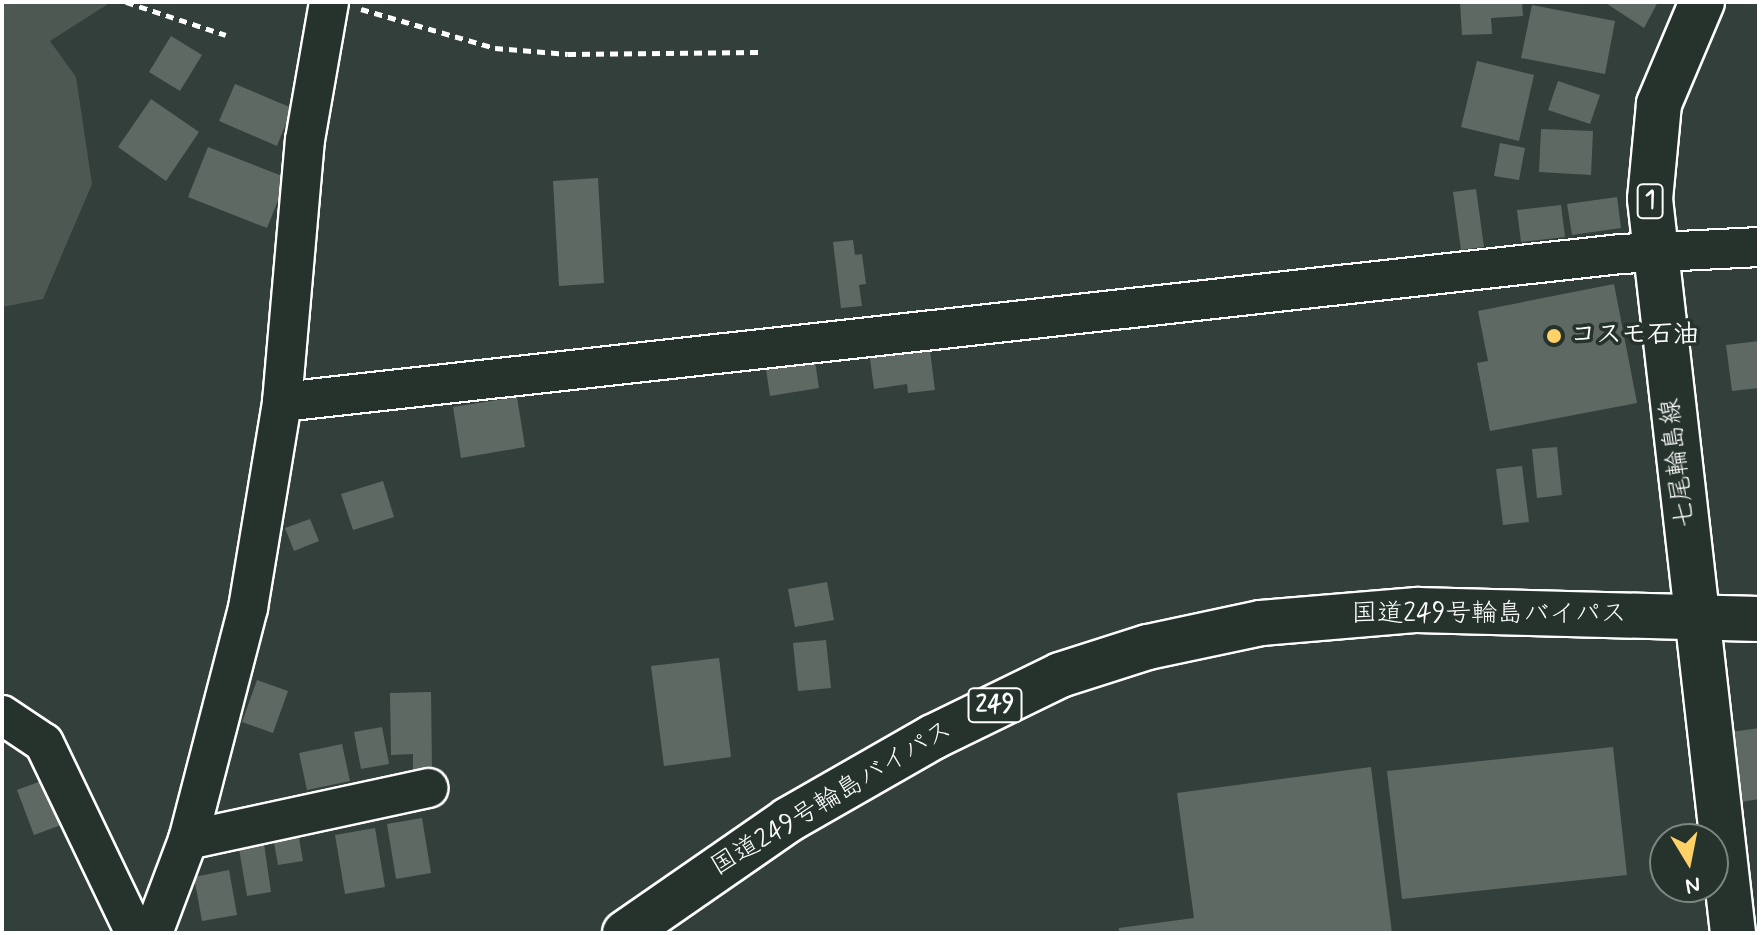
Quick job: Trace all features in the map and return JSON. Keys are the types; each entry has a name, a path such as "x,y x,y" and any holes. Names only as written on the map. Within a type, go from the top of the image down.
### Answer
{"main road":[{"name":"七尾輪島線","path":"1702,2 1659,104 1649,155 1654,254 1733,933"},
{"name":"国道249号輪島バイパス","path":"625,933 788,820 921,743 1060,675 1148,647 1261,623 1417,610 1759,619"}],"street":[{"path":"153,933 188,840 248,608 282,402 305,140 340,4"},
{"path":"282,402 1654,254 1759,247"},
{"path":"2,715 44,743 135,933"},
{"path":"188,840 428,788"}],"path":[{"path":"126,2 226,35"},
{"path":"340,4 495,48 568,54 759,52"}],"shaded area":[{"path":"2,2 111,2 50,41 76,77 92,184 43,299 2,307"}],"building":[{"path":"1460,2 1522,2 1523,16 1491,18 1492,34 1462,35"},
{"path":"1604,2 1658,2 1644,28"},
{"path":"1532,5 1615,21 1605,74 1521,58"},
{"path":"171,36 202,55 180,91 149,72"},
{"path":"1477,61 1534,75 1519,141 1461,127"},
{"path":"1558,81 1600,95 1590,124 1548,110"},
{"path":"235,84 292,108 277,146 219,121"},
{"path":"151,99 199,132 166,181 118,147"},
{"path":"1541,129 1593,131 1591,175 1539,172"},
{"path":"1500,143 1525,148 1519,180 1494,176"},
{"path":"208,147 287,178 267,228 188,197"},
{"path":"598,178 604,283 559,286 553,181"},
{"path":"1476,189 1484,247 1461,250 1453,192"},
{"path":"1617,197 1621,228 1572,235 1567,204"},
{"path":"1561,205 1565,237 1521,242 1517,210"},
{"path":"853,240 855,255 862,254 866,284 859,285 862,306 841,308 833,242"},
{"name":"コスモ石油","path":"1614,284 1637,403 1490,431 1477,363 1488,361 1478,311"},
{"path":"1759,341 1759,388 1732,391 1726,345"},
{"path":"929,343 935,390 908,393 907,384 874,389 869,351"},
{"path":"815,361 819,388 770,396 766,369"},
{"path":"517,397 525,447 461,458 453,407"},
{"path":"1557,447 1562,495 1537,498 1532,449"},
{"path":"1522,466 1529,522 1503,525 1496,469"},
{"path":"383,481 394,517 353,530 341,494"},
{"path":"310,519 319,541 294,551 285,528"},
{"path":"827,582 834,620 795,627 788,589"},
{"path":"826,640 831,688 798,691 793,643"},
{"path":"719,658 731,757 664,766 651,666"},
{"path":"257,680 288,691 273,733 242,722"},
{"path":"431,692 432,770 413,770 413,754 391,755 390,693"},
{"path":"382,727 389,764 361,769 354,732"},
{"path":"1759,728 1759,799 1741,802 1731,732"},
{"path":"342,744 350,781 307,790 299,753"},
{"path":"1613,747 1627,875 1402,899 1387,771"},
{"path":"1371,767 1392,933 1119,933 1119,928 1194,918 1177,793"},
{"path":"52,777 69,822 34,835 17,790"},
{"path":"422,818 431,873 396,879 387,824"},
{"path":"297,827 303,861 278,865 272,831"},
{"path":"375,828 385,887 345,894 335,835"},
{"path":"264,844 271,892 247,896 239,849"},
{"path":"229,870 237,915 202,921 194,877"}],"place":[{"name":"コスモ石油","path":"1554,336"}]}
